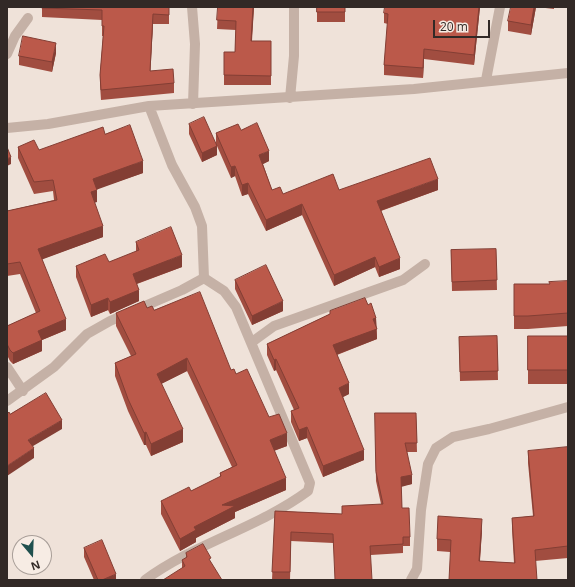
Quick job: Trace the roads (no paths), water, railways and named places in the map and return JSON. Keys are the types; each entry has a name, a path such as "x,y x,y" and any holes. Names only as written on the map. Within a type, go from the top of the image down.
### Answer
{"street":[{"path":"192,7 195,44 193,104"},
{"path":"290,98 294,56 294,7"},
{"path":"486,80 500,7"},
{"path":"7,54 15,36 28,18"},
{"path":"7,128 48,124 149,106 414,89 486,80 568,73"},
{"path":"149,106 172,165 195,207 202,226 204,278"},
{"path":"252,342 274,326 403,280 425,264"},
{"path":"144,580 165,565 282,507 308,491 310,483 236,307 224,291 204,278"},
{"path":"7,401 23,391 54,367 87,334 110,321 182,290 204,278"},
{"path":"7,367 23,391"},
{"path":"411,580 417,568 421,510 428,464 436,448 453,437 489,429 568,407"}]}
